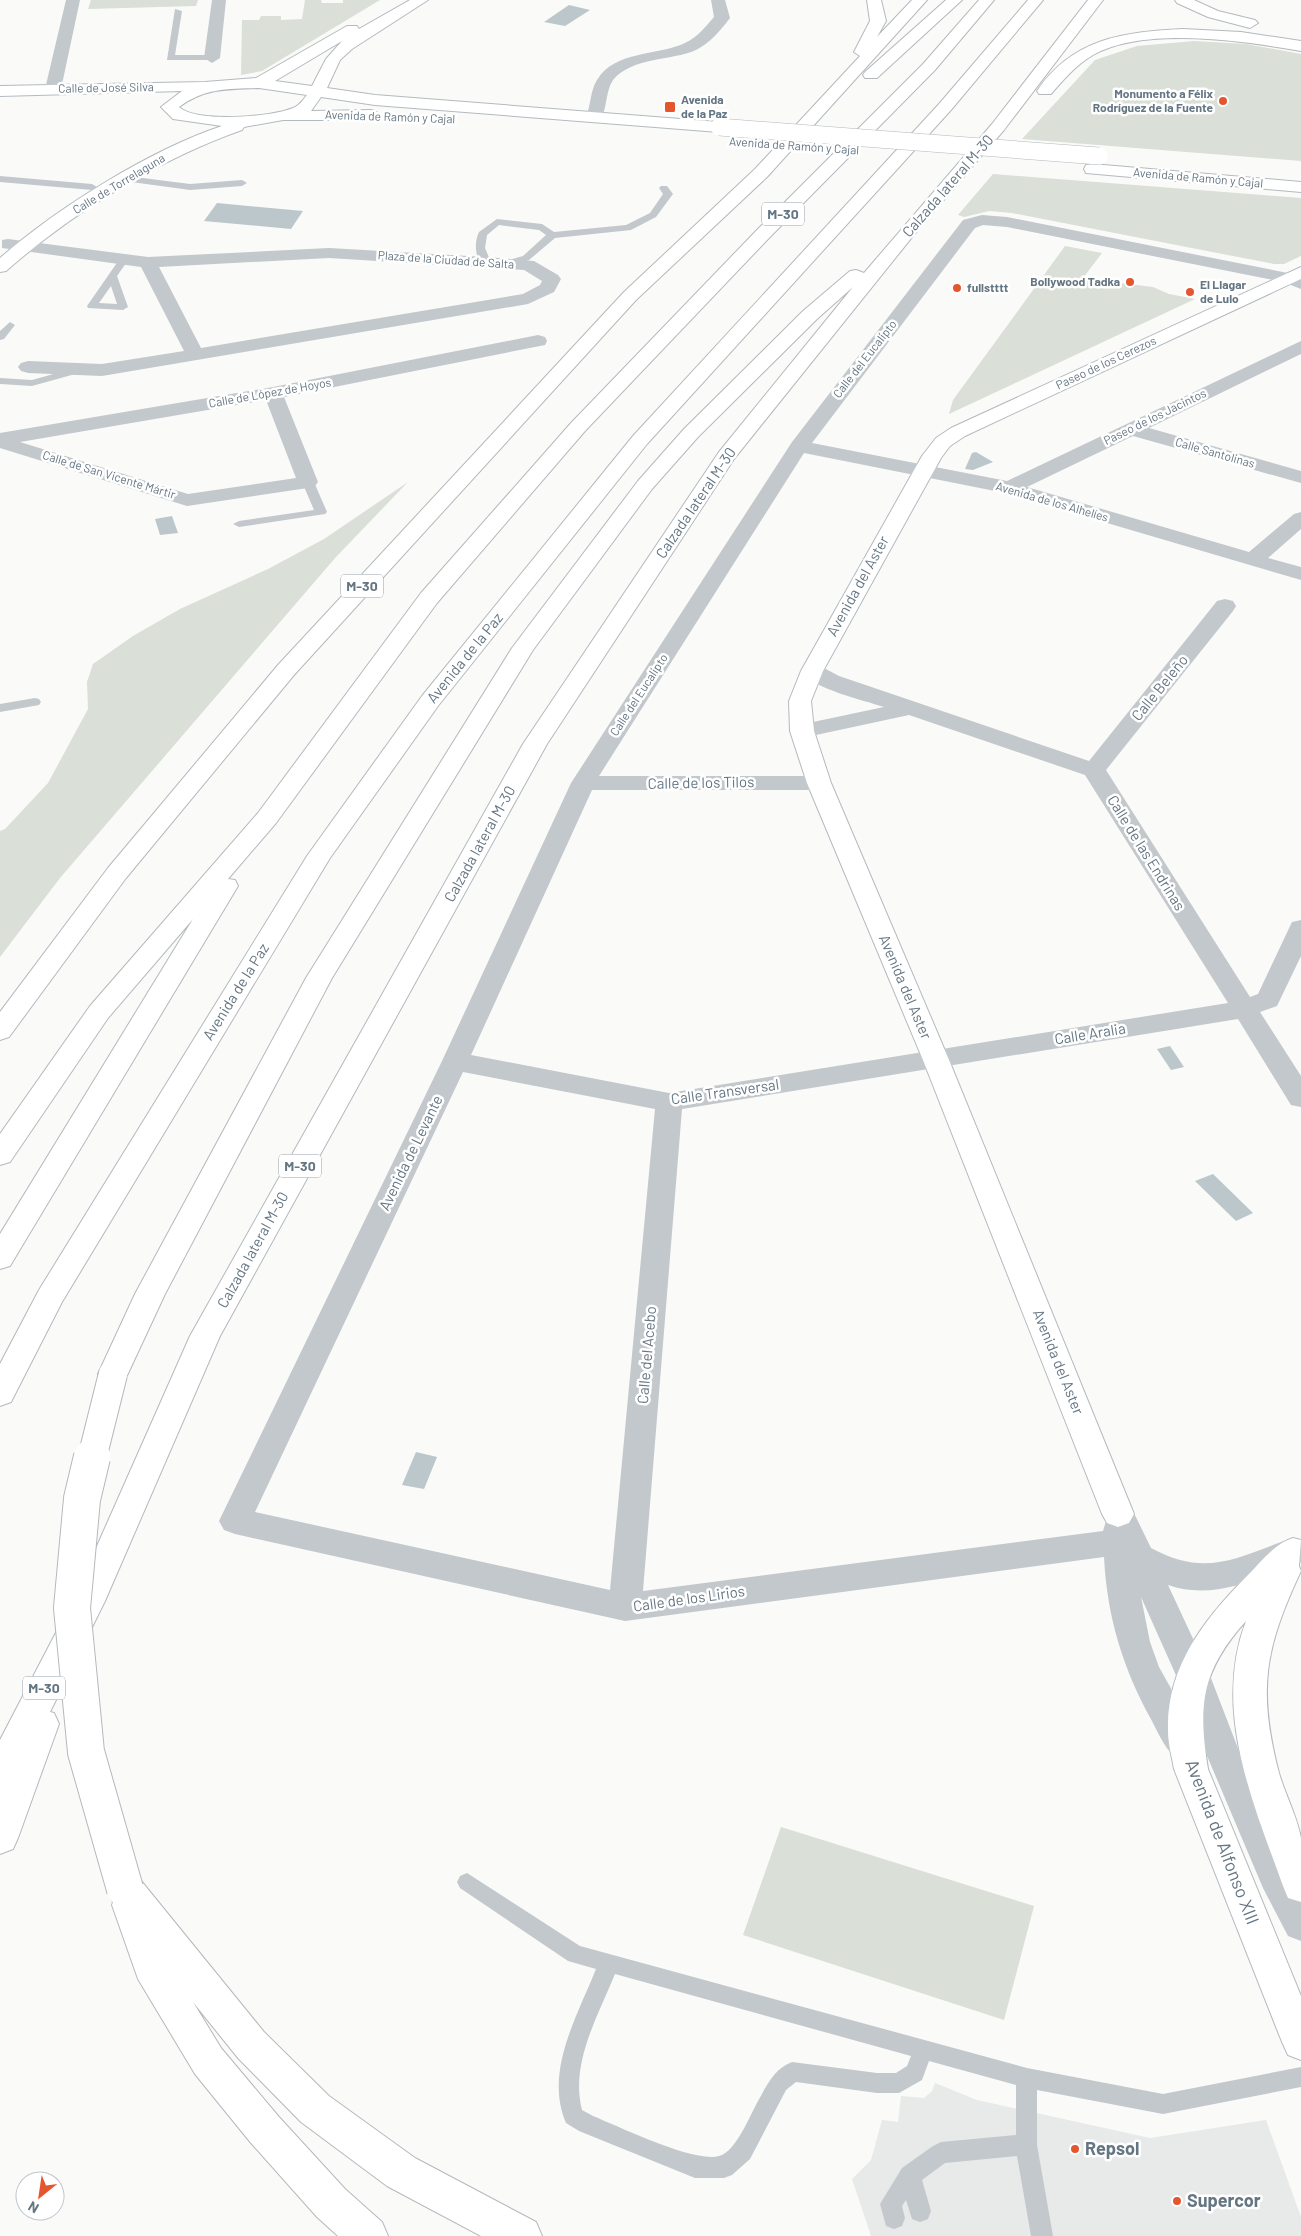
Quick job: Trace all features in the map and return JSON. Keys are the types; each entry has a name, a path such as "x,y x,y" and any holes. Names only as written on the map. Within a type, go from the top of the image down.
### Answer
{"main road":[{"path":"259,83 400,0"},
{"path":"249,122 287,116 306,108 339,52 421,0"},
{"path":"852,71 878,22 874,0"},
{"name":"M-30","path":"761,173 852,71 920,0"},
{"name":"M-30","path":"0,1031 117,873 286,670 521,412 630,296 761,173 955,0"},
{"name":"M-30","path":"0,1155 99,1012 267,818 429,598 572,434 762,235 930,67 987,0"},
{"name":"Avenida de la Paz","path":"0,1394 49,1298 319,856 430,700 640,440 774,296 944,107 1036,0"},
{"name":"Calzada lateral M-30","path":"0,1775 89,1600 205,1336 535,744 726,456 911,227 998,127 1096,0"},
{"path":"1182,0 1213,14 1301,32"},
{"path":"998,127 1035,102 1064,69 1086,52 1103,45 1129,39 1195,33 1224,34 1301,46"},
{"name":"Calle de José Silva","path":"0,93 53,89 259,83"},
{"name":"Avenida de Ramón y Cajal","path":"259,83 316,93 392,102 594,117 717,133"},
{"path":"174,111 184,96 213,85"},
{"name":"Calle de José Silva","path":"0,93 136,101 211,121 249,122"},
{"name":"Calle de Torrelaguna","path":"0,267 10,250 92,187 170,134 174,111"},
{"name":"Avenida de Ramón y Cajal","path":"287,116 365,114 717,133 1095,163 1301,187"},
{"name":"Calle de Torrelaguna","path":"10,250 166,156 208,136 249,122"},
{"name":"Avenida de Ramón y Cajal","path":"1095,163 1301,171"},
{"path":"368,2236 330,2203 265,2130 208,2061 151,1967 125,1889 86,1752 72,1608 82,1499 113,1374 150,1294 319,978 523,648 645,485 691,433 810,315 911,227"},
{"name":"Paseo de los Cerezos","path":"924,470 943,442 958,432 1297,278"},
{"path":"645,485 671,441 734,359 774,296"},
{"name":"Avenida del Aster","path":"924,470 812,671 800,701 802,731 819,783 936,1060 1125,1537"},
{"path":"0,1258 267,818"},
{"path":"1297,1546 1263,1616 1252,1658 1248,1704 1274,1811 1301,1886"},
{"name":"Avenida de Alfonso XIII","path":"1297,1546 1210,1640 1192,1673 1185,1704 1185,1744 1191,1769 1301,2042"},
{"path":"0,1838 89,1600"},
{"path":"125,1889 251,2045 315,2109 401,2172 522,2236"}],"street":[{"path":"53,89 73,0"},
{"path":"212,58 219,0"},
{"path":"594,117 601,90 608,76 625,65 675,52 700,40 722,18 718,0"},
{"name":"Calle del Eucalipto","path":"583,783 799,446 973,222 1007,222 1297,278"},
{"name":"Plaza de la Ciudad de Salta","path":"10,250 148,262 329,252 528,265 552,278 548,288 528,299 196,356 102,370 28,366"},
{"path":"148,262 196,356"},
{"name":"Calle de López de Hoyos","path":"0,440 273,393 538,340"},
{"name":"Paseo de los Jacintos","path":"1009,488 1301,347"},
{"path":"273,393 308,482"},
{"name":"Calle Santolinas","path":"1130,429 1301,477"},
{"name":"Calle de San Vicente Mártir","path":"0,440 187,500 308,482"},
{"name":"Avenida de los Alhelíes","path":"799,446 1009,488 1301,574"},
{"path":"1253,560 1301,518"},
{"name":"Calle Beleño","path":"1094,770 1225,606"},
{"path":"812,671 831,681 1094,770"},
{"path":"802,731 914,708"},
{"name":"Calle de las Endrinas","path":"1094,770 1301,1098"},
{"name":"Calle de los Tilos","path":"583,783 819,783"},
{"name":"Avenida de Levante","path":"235,1521 455,1061 583,783"},
{"name":"Calle Aralia","path":"936,1060 1244,1009 1268,1000 1301,928"},
{"name":"Calle Transversal","path":"455,1061 669,1102 936,1060"},
{"name":"Calle del Acebo","path":"625,1607 669,1102"},
{"name":"Calle de los Lirios","path":"235,1521 625,1607 1125,1537"},
{"path":"1125,1537 1161,1570 1186,1577 1234,1572 1297,1546"},
{"path":"1125,1537 1192,1673 1281,1888 1301,1924"},
{"path":"1125,1537 1124,1609 1139,1663 1165,1715 1185,1744"}],"lane":[{"path":"178,11 170,58 212,58"},
{"path":"0,179 92,187"},
{"path":"127,179 190,187 242,183"},
{"path":"508,263 526,258 552,235 628,228 653,215 668,194 664,188"},
{"path":"486,262 480,248 482,234 497,222 542,227 552,235"},
{"path":"112,276 124,259"},
{"path":"0,336 10,325"},
{"path":"0,381 32,383 82,369"},
{"path":"239,524 321,512 308,482"},
{"path":"0,708 34,702"},
{"path":"467,1882 575,1954 1027,2078 1163,2104 1301,2077"},
{"path":"609,1963 571,2059 568,2096 573,2116 586,2124 696,2167 724,2167 742,2152 779,2083 792,2072 828,2075 877,2083 899,2083 915,2073 923,2050"},
{"path":"1027,2078 1026,2145 1042,2236"},
{"path":"894,2218 891,2204 910,2176 941,2154 1026,2145"},
{"path":"910,2176 920,2211"}],"shaded area":[{"path":"91,0 198,0 196,6 88,9"},
{"path":"305,0 321,0 322,3 343,3 343,0 380,0 262,71 241,75 242,20 259,20 261,16 281,16 281,20 302,19"},
{"path":"569,5 590,10 565,26 544,22"},
{"path":"1194,41 1246,44 1301,54 1301,161 1022,139 1095,60 1137,46"},
{"path":"993,174 1301,198 1301,256 1284,264 1274,264 1012,213 989,211 964,217 958,215"},
{"path":"217,203 303,211 291,229 204,221"},
{"path":"1065,246 1102,253 1083,278 1111,284 1112,282 1153,287 1169,294 1195,299 949,414 953,400"},
{"path":"976,452 993,462 973,470 965,469 972,453"},
{"path":"408,482 336,557 60,878 0,957 0,831 5,829 48,783 88,709 87,682 93,664 133,636 180,609 268,569 324,539"},
{"path":"172,516 178,533 160,535 155,519"},
{"path":"1170,1046 1184,1067 1171,1070 1157,1049"},
{"path":"1213,1174 1253,1213 1236,1221 1195,1181"},
{"path":"416,1452 437,1457 424,1489 402,1485"},
{"path":"781,1827 1034,1906 1004,2020 743,1935"},
{"name":"Repsol","path":"935,2083 977,2100 1150,2138 1266,2120 1301,2217 1301,2236 871,2236 852,2179 871,2160 882,2120 898,2122 901,2096 924,2098 932,2091"}],"place":[{"name":"Monumento a Félix Rodríguez de la Fuente","path":"1223,101"},
{"name":"Avenida de la Paz","path":"670,107"},
{"name":"Bollywood Tadka","path":"1130,282"},
{"name":"fullstttt","path":"957,288"},
{"name":"El Llagar de Lulo","path":"1190,292"},
{"name":"Repsol","path":"1075,2149"},
{"name":"Supercor","path":"1177,2201"}]}
